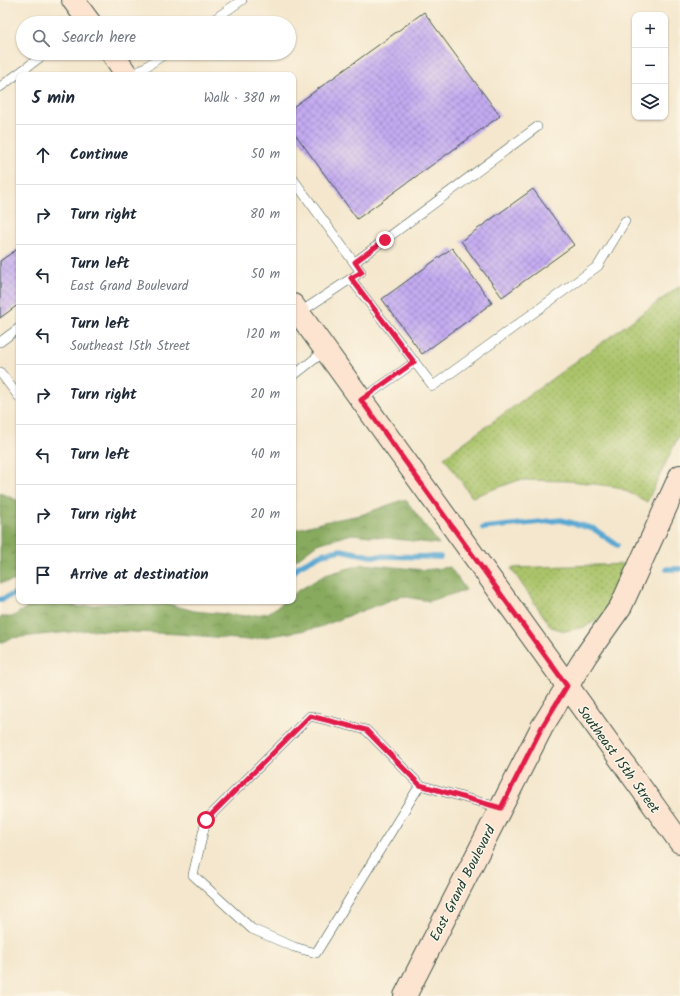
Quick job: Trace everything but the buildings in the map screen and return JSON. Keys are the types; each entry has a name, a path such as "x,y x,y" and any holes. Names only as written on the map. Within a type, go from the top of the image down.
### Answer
{"main road":[{"path":"73,0 84,16"},
{"path":"117,60 125,72"},
{"name":"Southeast 15th Street","path":"296,309 680,842"},
{"name":"East Grand Boulevard","path":"405,996 542,727 567,686 621,606 680,476"}],"lane":[{"path":"219,16 242,0"},
{"path":"20,72 37,60"},
{"path":"138,72 156,60"},
{"path":"0,87 16,75"},
{"path":"355,262 537,127"},
{"path":"296,183 362,272 296,309"},
{"path":"351,278 433,386 598,266 626,221"},
{"path":"0,342 16,330"},
{"path":"296,374 326,350"},
{"path":"361,400 414,362"},
{"path":"0,372 16,394"},
{"path":"420,785 316,952 294,947 252,929 193,875 206,820 310,716 366,730 420,785 501,808"}],"green space":[{"path":"680,286 680,433 647,502 618,487 571,481 519,480 472,497 444,457"},
{"path":"0,493 16,500 16,580 0,583"},
{"path":"405,499 439,544 352,534 317,544 296,560 296,529 361,515"},
{"path":"364,564 424,570 450,567 466,590 429,601 401,596 317,628 248,640 179,634 89,630 11,638 0,643 0,617 12,617 32,604 68,604 80,607 105,604 169,604 194,611 247,616 268,613 282,604 296,604 296,592 325,575"},
{"path":"626,564 622,580 605,615 585,627 565,631 551,627 511,568"}],"waterway":[{"path":"483,528 561,520 594,529 617,545"},
{"path":"296,570 299,566 322,554 341,550 370,556 440,557"},
{"path":"667,569 680,569"},
{"path":"0,600 16,593"}],"route":[{"path":"206,820 310,716 366,730 420,785 501,808 542,727 567,686 361,400 414,362 351,278 362,272 355,262 385,240"}]}
